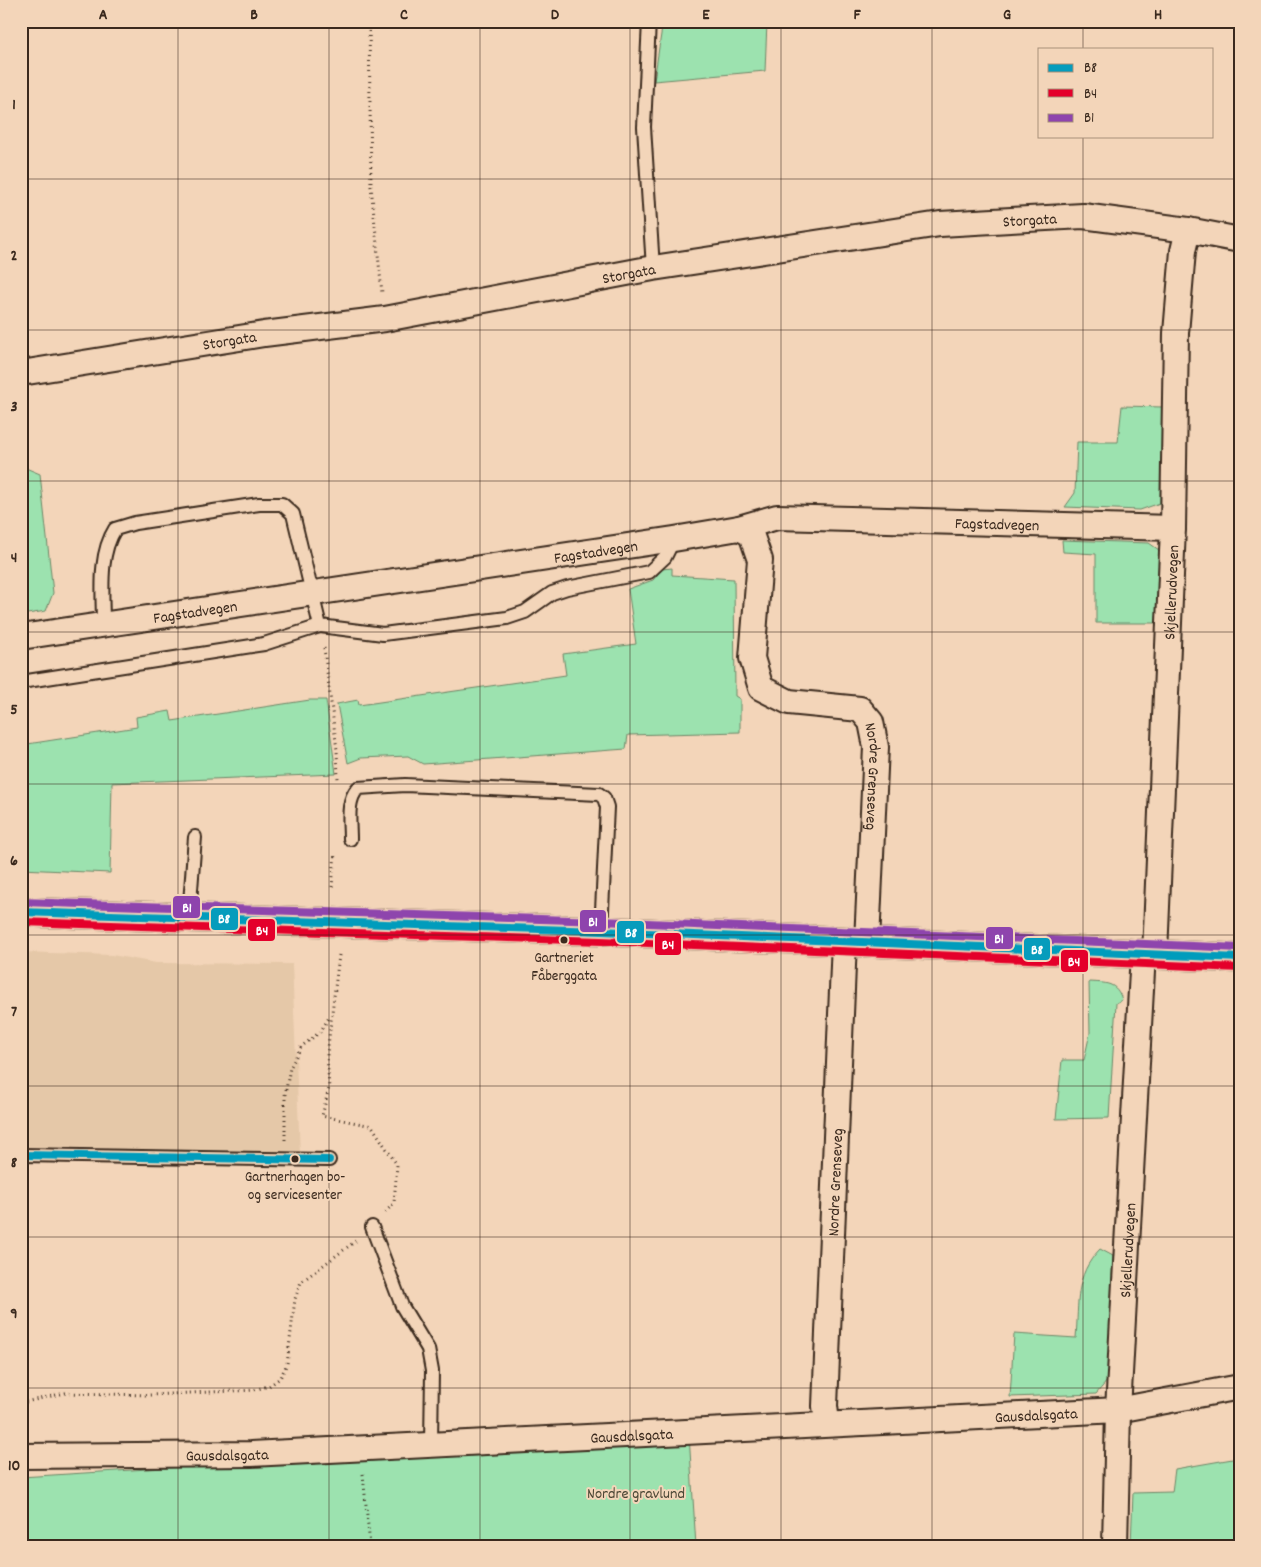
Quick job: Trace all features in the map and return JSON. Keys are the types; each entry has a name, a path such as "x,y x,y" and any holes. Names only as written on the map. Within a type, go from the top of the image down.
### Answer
{"main road":[{"path":"21,912 189,916 601,931 1240,958"}],"street":[{"name":"Storgata","path":"21,373 264,334 385,318 653,268 940,224 1083,216 1188,230 1240,240"},
{"name":"Skjellerudvegen","path":"1115,1546 1118,1410 1149,954 1173,528 1176,333 1183,251 1188,230"},
{"name":"Fagstadvegen","path":"21,637 674,539 739,528 778,517 1173,528"},
{"name":"Nordre Grenseveg","path":"739,528 752,534 760,560 752,658 760,688 789,702 860,709 871,722 876,747 856,942 825,1406 827,1423"},
{"name":"Gausdalsgata","path":"21,1456 251,1454 827,1423 1118,1410 1240,1386"}],"lane":[{"path":"649,21 644,127 653,268"},
{"path":"103,624 104,567 108,540 115,529 120,526 144,521 259,504 282,504 293,514 320,626"},
{"path":"21,682 264,644 320,626 383,634 507,618 525,612 552,593 567,588 649,572 658,566 665,557 674,539"},
{"path":"350,839 351,800 358,788 404,786 599,794 604,798 607,807 601,931"},
{"path":"189,916 195,836"},
{"path":"21,1155 329,1160"},
{"path":"372,1227 402,1306 428,1349 432,1371 431,1444"}],"path":[{"path":"369,21 371,186 385,318"},
{"path":"320,626 337,750 338,784"},
{"path":"332,887 336,854 334,849"},
{"path":"21,1403 65,1393 148,1394 254,1390 269,1386 280,1378 287,1364 295,1299 300,1282 372,1227 394,1203 397,1166 372,1126 322,1116 329,1088 327,1054 330,1016 339,956"},
{"path":"286,1159 285,1095 290,1068 302,1047 320,1032 330,1016"},
{"path":"360,1448 370,1546"}],"shaded area":[{"path":"21,952 112,955 156,963 292,964 300,1154 21,1150"}],"green space":[{"path":"663,21 767,22 765,71 654,81"},
{"path":"1122,406 1163,407 1160,503 1140,510 1065,507 1075,493 1077,442 1118,442"},
{"path":"21,466 40,474 53,593 46,611 21,615"},
{"path":"1062,540 1149,543 1159,550 1156,623 1096,623 1096,554 1063,552"},
{"path":"672,568 672,575 734,579 735,696 740,699 740,732 628,735 626,749 423,764 408,756 361,758 348,763 337,704 358,700 359,705 566,675 563,654 636,644 628,589 653,580 662,569"},
{"path":"310,700 326,700 336,774 112,783 110,873 21,869 21,745 137,727 136,717 170,711 172,721"},
{"path":"1089,982 1106,983 1114,987 1122,1000 1116,1003 1109,1118 1056,1119 1062,1060 1084,1060 1090,1033"},
{"path":"1100,1249 1113,1256 1108,1380 1096,1394 1010,1397 1014,1334 1076,1338 1079,1290 1086,1269"},
{"name":"Nordre gravlund","path":"689,1435 696,1546 21,1546 21,1477"},
{"path":"1240,1445 1240,1546 1131,1546 1133,1493 1172,1492 1175,1469 1238,1458 1236,1446"}],"transit line":[{"name":"B1","path":"21,902 601,921 1240,948"},
{"name":"B8","path":"21,912 601,931 1240,958"},
{"name":"B4","path":"21,922 601,941 1240,968"},
{"name":"B8","path":"21,1155 329,1160"}],"place":[{"name":"Gartneriet Fåberggata","path":"564,940"},
{"name":"Gartnerhagen bo- og servicesenter","path":"295,1159"}]}
